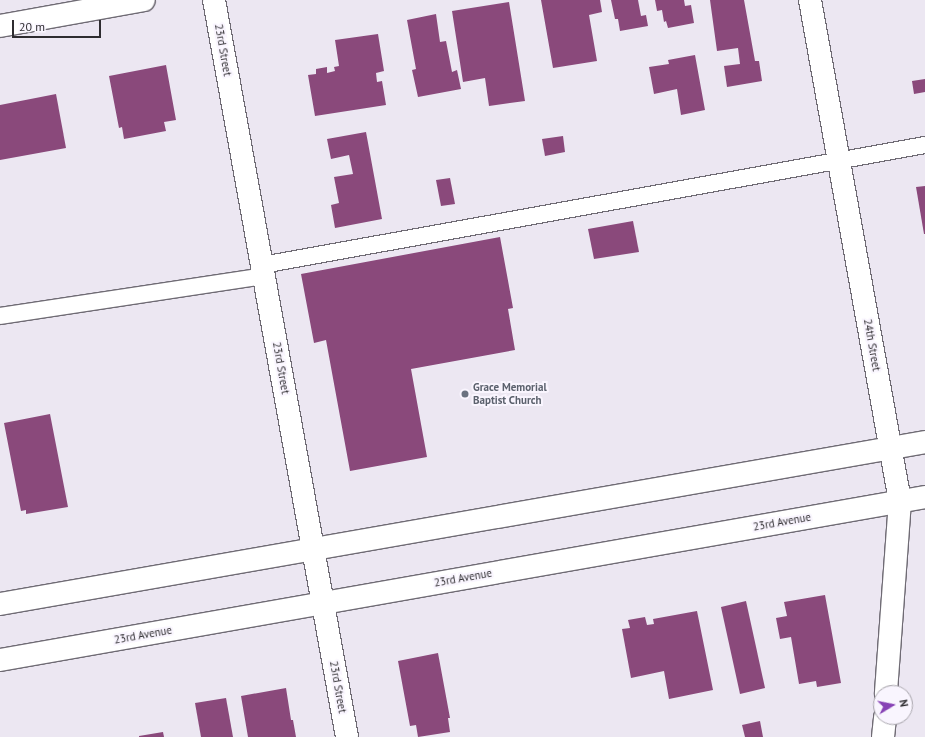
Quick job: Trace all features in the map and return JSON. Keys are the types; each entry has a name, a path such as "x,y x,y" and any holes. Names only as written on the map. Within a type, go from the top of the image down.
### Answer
{"street":[{"path":"0,26 144,0"},
{"name":"23rd Street","path":"214,0 347,737"},
{"name":"24th Street","path":"810,0 900,501 887,685"},
{"path":"0,604 925,442"},
{"name":"23rd Avenue","path":"0,660 925,497"},
{"path":"883,737 884,725"}],"lane":[{"path":"0,316 263,270 925,145"}],"building":[{"path":"541,0 600,0 602,12 589,15 597,61 553,68"},
{"path":"611,0 638,0 641,16 646,15 648,26 620,31 618,19 615,19"},
{"path":"655,0 684,0 685,6 691,5 694,23 668,28 666,21 664,22 662,10 657,11"},
{"path":"710,0 744,0 755,61 759,61 762,81 727,87 724,66 740,64 738,48 717,51"},
{"path":"509,2 525,101 489,106 485,78 463,82 452,11"},
{"path":"436,14 440,42 446,41 452,72 457,70 461,89 418,97 412,70 416,69 407,20"},
{"path":"378,34 384,71 376,73 377,82 382,81 386,105 315,116 308,75 316,74 316,69 327,67 327,73 335,71 334,67 339,66 335,40"},
{"path":"695,55 705,110 681,115 677,89 654,94 649,67 669,64 668,60"},
{"path":"166,65 176,120 164,122 166,131 124,139 122,127 119,128 109,76"},
{"path":"925,79 925,92 914,94 912,81"},
{"path":"56,94 66,148 0,160 0,105"},
{"path":"366,132 382,219 335,228 331,205 339,203 334,177 353,174 349,155 331,159 327,139"},
{"path":"563,136 565,152 545,156 542,139"},
{"path":"450,178 455,204 441,206 436,180"},
{"path":"925,186 925,234 924,234 916,187"},
{"path":"633,221 639,252 594,259 588,229"},
{"path":"500,237 513,308 508,309 515,350 411,369 427,457 350,471 326,340 314,343 301,274"},
{"path":"50,414 68,507 26,514 26,510 21,511 4,423"},
{"path":"825,595 841,683 817,687 816,681 799,684 791,637 780,639 776,618 787,616 784,602"},
{"path":"746,601 765,688 740,694 721,607"},
{"path":"697,611 713,690 669,699 664,671 631,678 622,629 630,628 628,620 645,617 647,625 654,624 653,619"},
{"path":"438,653 450,718 448,718 450,732 418,737 416,725 410,726 398,661"},
{"path":"286,688 291,720 293,720 296,737 248,737 241,696"},
{"path":"226,698 233,737 201,737 195,703"},
{"path":"760,721 763,737 745,737 742,725"},
{"path":"163,732 164,737 139,737 139,736"}],"place":[{"name":"Grace Memorial Baptist Church","path":"465,394"}]}
